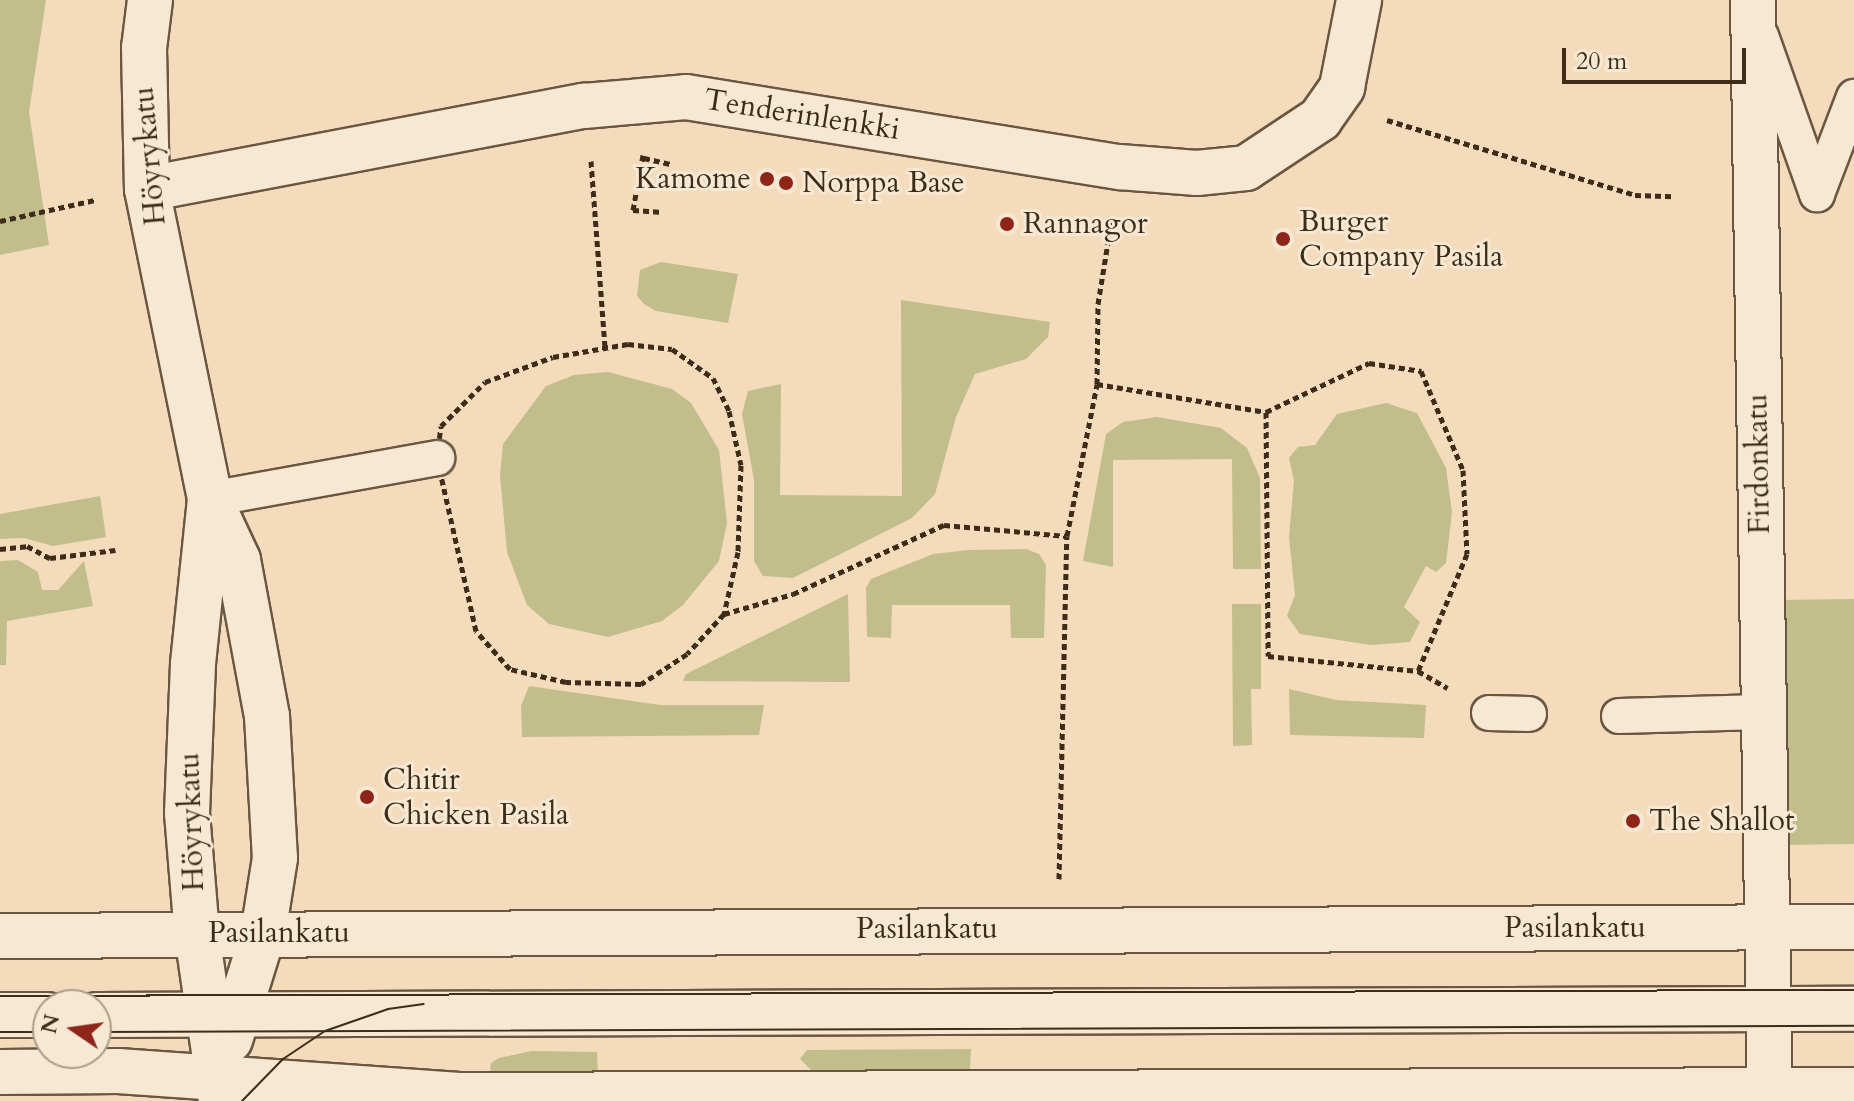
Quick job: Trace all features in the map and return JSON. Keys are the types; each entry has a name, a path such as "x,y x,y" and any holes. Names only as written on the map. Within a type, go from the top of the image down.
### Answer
{"street":[{"name":"Höyrykatu","path":"150,0 144,48 147,189 210,499 238,560 267,716 275,858 263,934 224,1013"},
{"name":"Tenderinlenkki","path":"147,189 561,111 686,97 1120,167 1197,173 1246,168 1320,119 1342,87 1359,0"},
{"name":"Firdonkatu","path":"1753,6 1764,927 1770,1094"},
{"name":"Höyrykatu","path":"210,499 193,664 187,813 197,934 224,1013 220,1089"},
{"name":"Pasilankatu","path":"0,936 1854,927"},
{"path":"112,1015 1854,1009"},
{"path":"0,1015 32,1015"},
{"path":"0,1072 118,1071 220,1089 459,1095 1770,1094 1854,1090"}],"lane":[{"path":"1753,6 1817,194 1854,97"},
{"path":"210,499 437,458"},
{"path":"1619,716 1762,712"},
{"path":"1489,713 1529,714"}],"path":[{"path":"1370,115 1635,195 1673,196"},
{"path":"640,142 644,158 633,210 663,212"},
{"path":"644,158 671,164"},
{"path":"593,179 605,348"},
{"path":"0,221 147,189"},
{"path":"1059,882 1058,747 1067,536 1097,384 1098,304 1113,210"},
{"path":"628,344 672,349 713,378 729,411 741,465 738,552 724,614 687,654 641,684 566,682 510,669 476,631 437,458 441,426 485,382 553,357 605,348 628,344"},
{"path":"1097,384 1266,412 1369,363 1421,371 1463,470 1467,554 1418,671"},
{"path":"1266,412 1268,656 1418,671 1489,713"},
{"path":"724,614 793,594 944,525 1067,536"},
{"path":"0,549 27,546 50,558 116,550"}],"shaded area":[{"path":"0,0 46,0 29,112 49,245 0,255"},
{"path":"661,262 738,274 728,323 656,311 644,304 637,296 640,270"},
{"path":"901,300 1050,322 1048,337 1026,359 975,374 956,417 935,494 912,518 793,578 763,576 754,561 754,480 742,414 748,391 781,384 780,495 902,496"},
{"path":"608,372 672,389 691,403 719,450 727,523 719,561 683,605 662,621 608,637 549,624 527,605 507,552 500,475 503,444 546,386 574,375"},
{"path":"1386,403 1417,413 1446,468 1452,512 1446,563 1436,572 1426,566 1404,607 1420,622 1410,642 1371,645 1300,634 1287,616 1295,595 1289,537 1294,481 1289,458 1298,447 1315,445 1337,414"},
{"path":"1157,417 1221,428 1247,448 1260,478 1261,569 1233,569 1232,459 1113,460 1113,567 1083,561 1106,434 1123,422"},
{"path":"100,496 106,537 53,546 24,538 0,539 0,514"},
{"path":"1026,549 1039,554 1046,565 1044,638 1011,638 1010,605 892,605 891,638 867,637 866,588 871,579 933,554"},
{"path":"18,560 38,572 42,590 58,590 84,561 93,606 7,621 6,665 0,665 0,561"},
{"path":"848,594 850,682 683,681 686,674"},
{"path":"1854,599 1854,844 1774,845 1771,600"},
{"path":"1232,604 1261,604 1261,689 1251,689 1252,745 1233,746"},
{"path":"529,686 660,705 764,705 759,735 522,737 521,706"},
{"path":"1289,689 1336,700 1426,705 1424,738 1290,735"},
{"path":"971,1049 970,1071 811,1070 800,1059 807,1050"},
{"path":"532,1051 597,1052 598,1073 490,1072 491,1063 499,1058"}],"tram line":[{"path":"0,996 1854,990"},
{"path":"242,1101 283,1059 325,1031 388,1009 424,1004"},
{"path":"112,1032 1854,1026"},
{"path":"0,1032 32,1032"}],"place":[{"name":"Kamome","path":"767,179"},
{"name":"Norppa Base","path":"786,183"},
{"name":"Rannagor","path":"1007,224"},
{"name":"Burger Company Pasila","path":"1283,239"},
{"name":"Chitir Chicken Pasila","path":"367,797"},
{"name":"The Shallot","path":"1633,821"}]}
